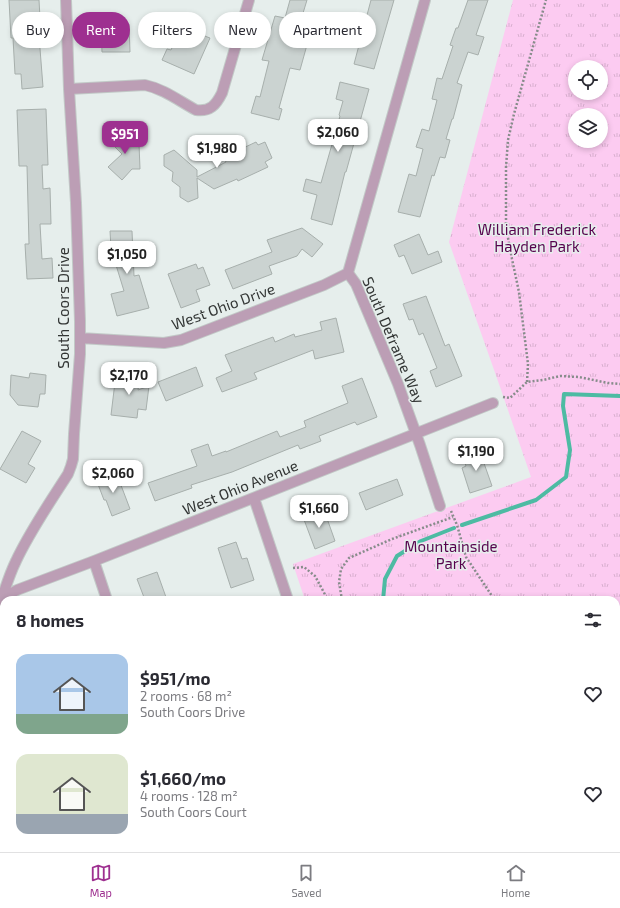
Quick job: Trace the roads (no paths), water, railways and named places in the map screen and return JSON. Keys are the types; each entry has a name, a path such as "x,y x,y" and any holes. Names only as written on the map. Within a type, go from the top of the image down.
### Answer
{"street":[{"name":"South Coors Drive","path":"2,596 16,560 68,474 73,459 80,338 76,203 69,88 66,0"},
{"path":"69,88 152,86 162,90 196,110 202,111 209,109 218,101 222,94 249,0"},
{"name":"South Deframe Way","path":"425,0 348,273 356,284 398,384 440,506"},
{"name":"West Ohio Drive","path":"80,338 171,342 188,337 324,285 348,273"},
{"name":"West Ohio Avenue","path":"6,596 17,590 94,561 492,403"},
{"path":"254,498 287,596"},
{"path":"94,561 106,596"}],"waterway":[{"path":"462,525 536,500 566,477 570,450 563,406 564,394 620,396"},
{"path":"383,596 385,579 397,556 421,541 454,528"}],"park label":[{"name":"William Frederick Hayden Park","path":"537,238"},
{"name":"Mountainside Park","path":"451,554"}]}
